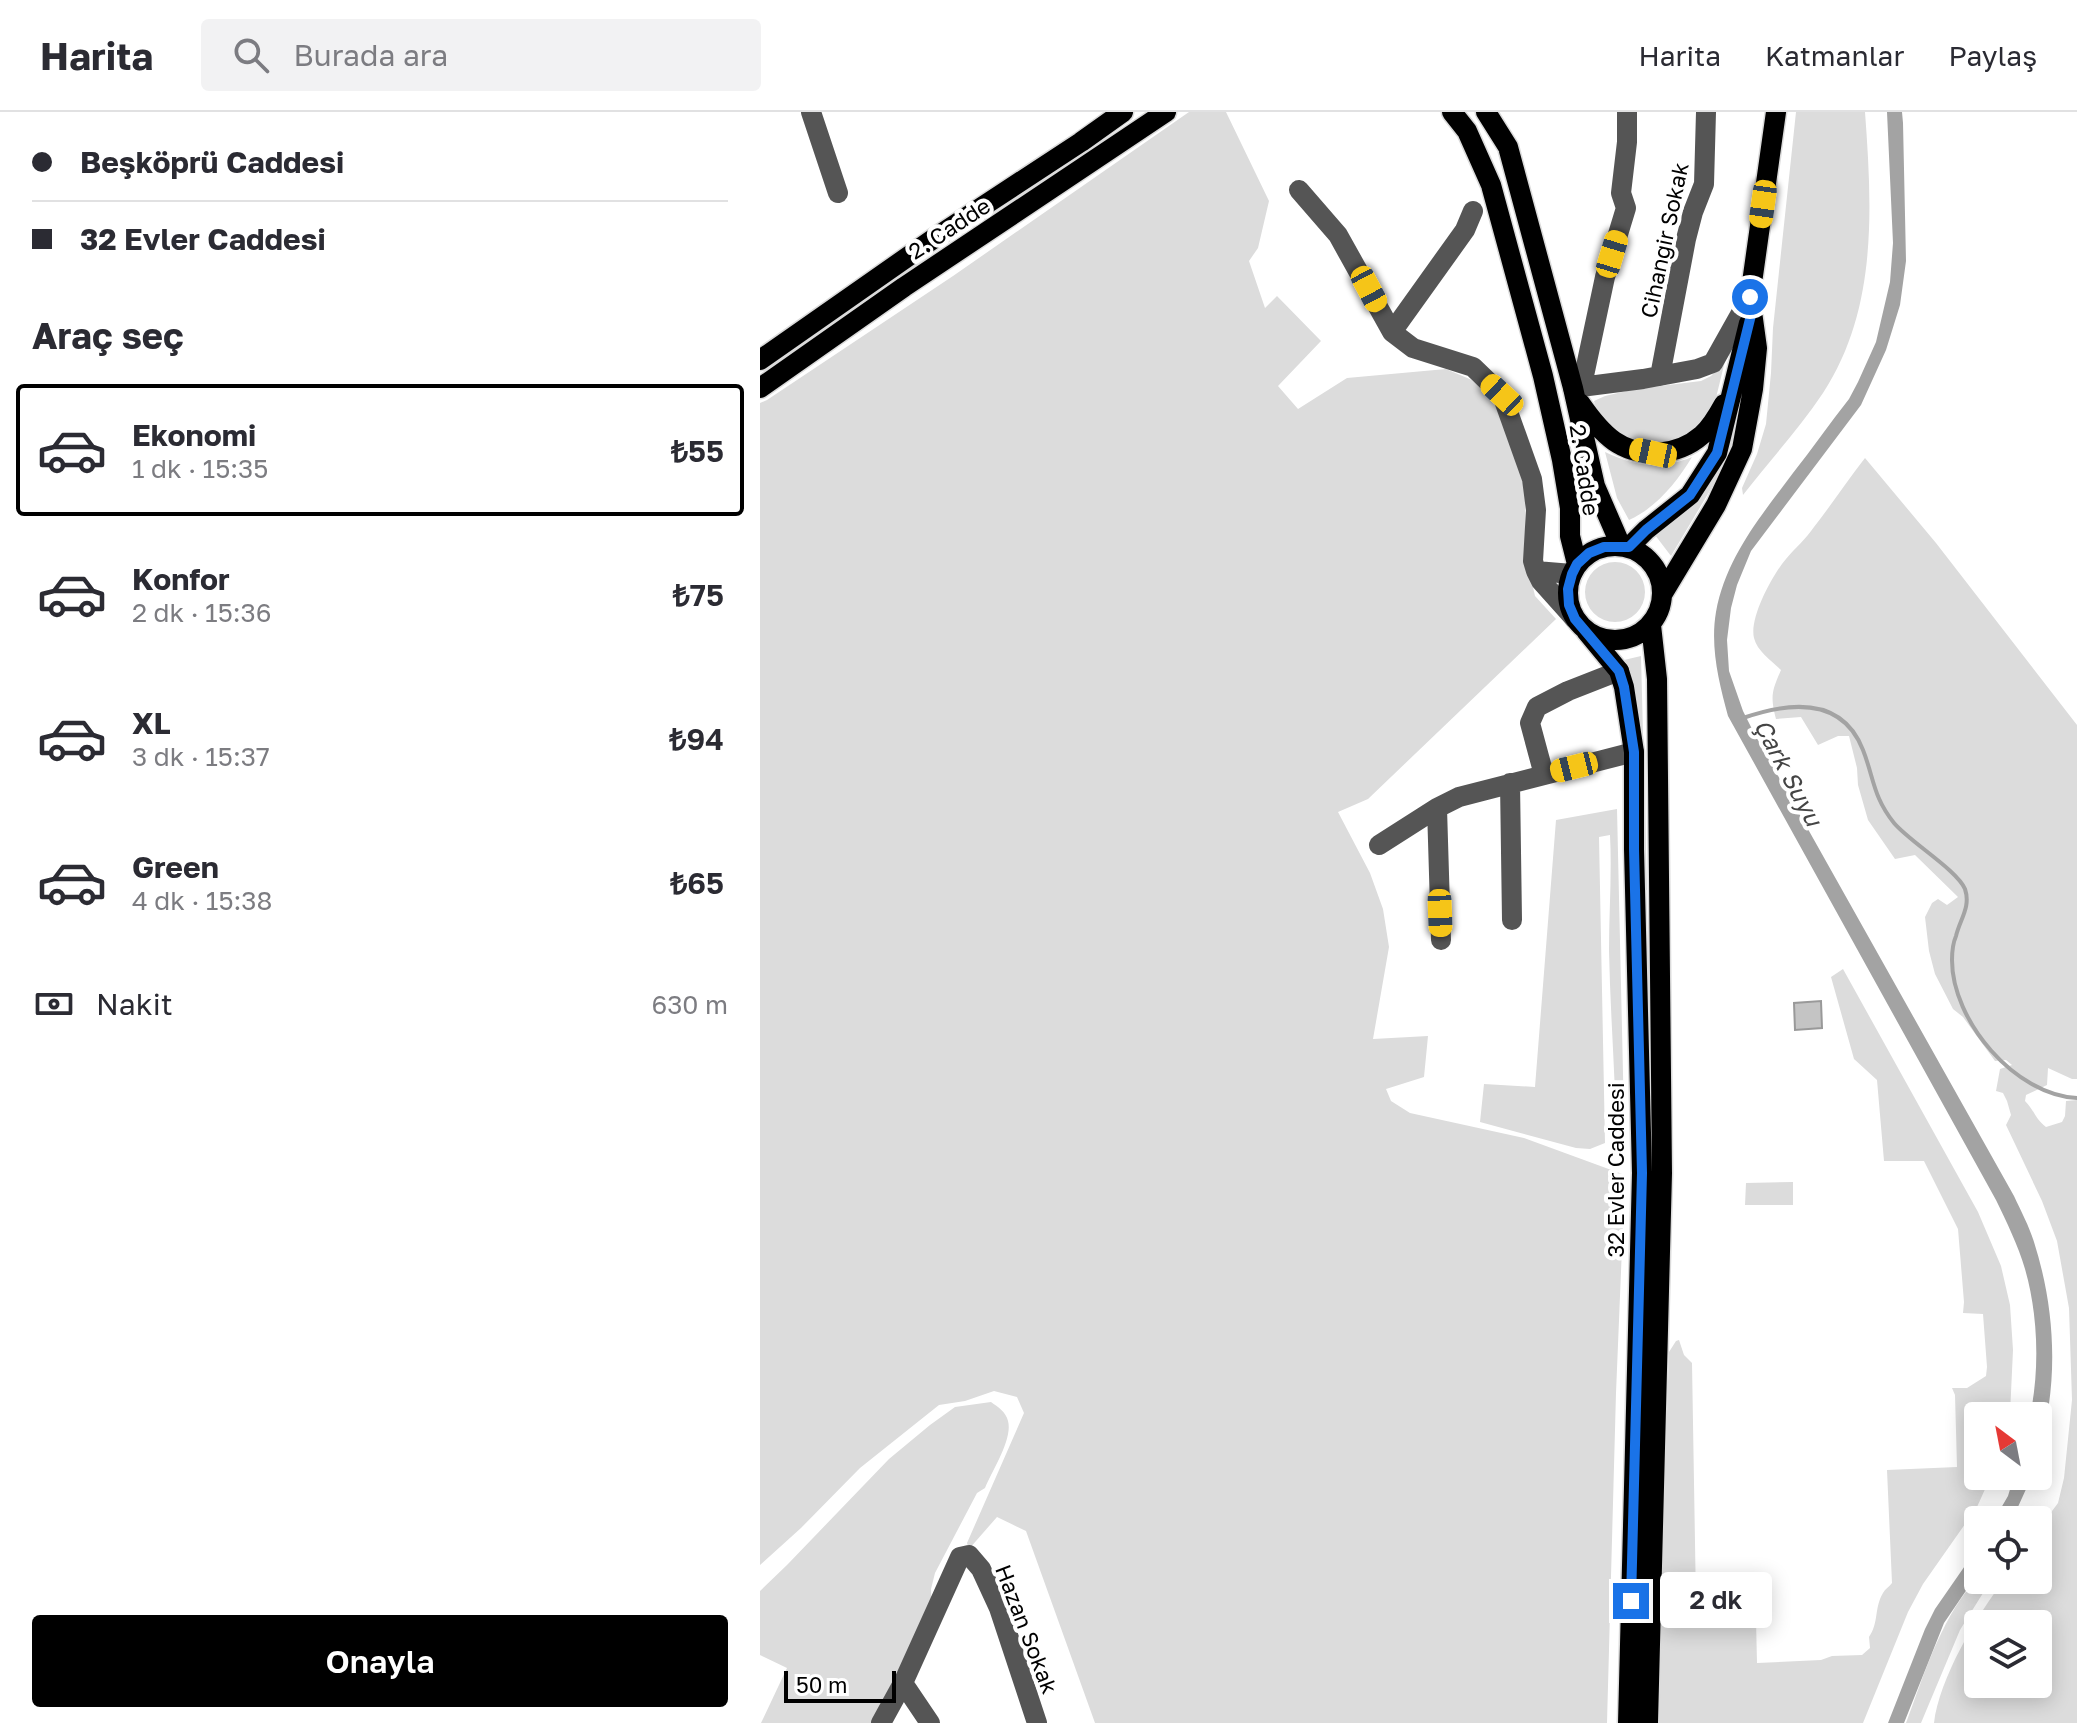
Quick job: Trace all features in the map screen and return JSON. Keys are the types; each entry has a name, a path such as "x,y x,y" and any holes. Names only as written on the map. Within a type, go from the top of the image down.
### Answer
{"main road":[{"name":"2. Cadde","path":"760,360 1123,112"},
{"name":"2. Cadde","path":"760,388 904,287 1166,112"},
{"name":"2. Cadde","path":"1452,112 1467,131 1491,185 1546,387 1570,508 1574,569"},
{"name":"2. Cadde","path":"1486,112 1508,147 1577,389 1595,486 1625,547"},
{"path":"1625,547 1690,495 1717,453 1750,306 1776,112"},
{"path":"1663,593 1661,578 1654,565 1643,554 1625,547 1604,547 1589,553 1574,569 1568,589 1569,605 1581,625 1598,638 1612,641 1640,634 1658,615 1663,593 1716,505 1742,449 1757,348 1750,306"},
{"path":"1577,389 1592,420 1614,441 1631,449 1653,453 1677,450 1702,435 1732,390"},
{"name":"32 Evler Caddesi","path":"1581,625 1619,671 1634,752 1642,1173 1628,1723"},
{"name":"32 Evler Caddesi","path":"1648,1723 1662,1173 1657,679 1651,625"}],"street":[{"path":"811,112 838,193"},
{"path":"1627,112 1621,193 1626,208 1577,389 1697,369 1713,363 1750,306"},
{"name":"Cihangir Sokak","path":"1660,376 1686,239 1704,184 1706,112"},
{"path":"1299,190 1338,235 1392,332 1413,348 1473,367 1502,395 1532,479 1536,510 1533,561 1536,571 1541,581 1581,625"},
{"path":"1392,332 1465,230 1473,211"},
{"path":"1536,571 1574,569"},
{"path":"1544,775 1530,723 1537,707 1619,671"},
{"path":"1379,845 1459,797 1634,752"},
{"path":"1510,783 1512,920"},
{"path":"1437,808 1441,940"},
{"name":"Hazan Sokak","path":"903,1683 960,1557 969,1555 981,1569 999,1608 1037,1723"},
{"path":"881,1723 903,1683 930,1723"}],"shaded area":[{"path":"1189,112 1226,112 1269,201 1258,248 1249,261 1265,308 1277,296 1321,341 1278,386 1298,409 1347,378 1446,369 1472,380 1507,415 1525,492 1526,557 1535,596 1556,619 1368,799 1338,812 1370,873 1383,909 1389,947 1373,1039 1428,1036 1424,1077 1386,1089 1391,1101 1410,1113 1524,1138 1625,1175 1607,1723 1095,1723 1026,1531 997,1517 969,1549 967,1543 1024,1413 1017,1397 994,1391 965,1401 939,1405 860,1468 760,1565 760,403 953,276"},
{"path":"1796,112 1865,112 1869,184 1867,257 1854,327 1841,361 1814,406 1743,495 1742,488 1766,424"},
{"path":"1887,112 1902,112 1906,261 1900,305 1886,350 1861,405 1751,551 1731,608 1727,640 1729,671 1754,733 2014,1196 2030,1230 2047,1295 2050,1321 2052,1375 2049,1402 2032,1402 2036,1361 2035,1323 2025,1269 2016,1243 1996,1200 1728,716 1715,652 1716,612 1736,555 1769,505 1849,399 1876,342 1890,282 1893,243"},
{"path":"1725,361 1714,406 1707,419 1681,439 1648,446 1623,439 1597,413 1594,401 1605,396 1701,381 1711,376"},
{"path":"1747,365 1736,434 1727,462 1671,556 1655,535 1682,513"},
{"path":"1605,452 1648,465 1669,464 1692,457 1665,493 1648,509 1629,520 1617,498"},
{"path":"1865,458 1936,543 2077,725 2077,1079 2048,1068 2047,1085 2026,1095 2025,1101 2046,1127 2062,1122 2066,1101 2077,1100 2077,1723 1934,1723 1943,1687 1964,1643 1964,1698 2052,1698 2052,1610 1983,1610 1993,1594 2052,1594 2052,1511 2058,1503 2064,1478 2072,1400 2069,1308 2057,1241 2006,1125 2011,1115 2007,1101 2003,1093 1996,1091 2000,1069 2012,1065 2006,1060 1995,1061 1963,1017 1953,1009 1935,974 1925,917 1932,903 1938,899 1947,905 1958,897 1915,855 1895,859 1868,820 1849,736 1838,736 1818,745 1801,717 1776,719 1773,694 1781,670 1761,651 1753,629 1758,608 1775,575"},
{"path":"1615,562 1636,571 1645,592 1636,613 1615,622 1594,613 1585,592 1594,571"},
{"path":"1641,656 1647,890 1644,891 1630,677 1624,660"},
{"path":"1617,809 1623,1163 1614,1139 1609,951 1610,835 1599,837 1605,1143 1590,1149 1576,1148 1480,1122 1484,1084 1535,1087 1556,820"},
{"path":"1843,969 1978,1212 2001,1266 2010,1305 2013,1350 2011,1402 1964,1402 1964,1490 1985,1490 1977,1506 1964,1506 1964,1526 1923,1584 1908,1612 1863,1723 1657,1723 1669,1352 1676,1341 1679,1340 1684,1355 1692,1363 1696,1602 1737,1602 1738,1621 1756,1620 1757,1663 1862,1655 1870,1648 1869,1637 1880,1599 1892,1583 1887,1470 1957,1467 1955,1395 1952,1388 1967,1388 1986,1376 1983,1314 1963,1313 1958,1229 1924,1161 1884,1161 1877,1080 1854,1059 1831,977"},
{"path":"1793,1182 1793,1205 1745,1205 1746,1183"},
{"path":"991,1402 1004,1412 1008,1421 1005,1446 985,1488 977,1493 935,1573 931,1589 932,1615 871,1723 761,1723 787,1668 760,1655 760,1591 889,1459 930,1425 955,1407"},
{"path":"2010,1490 2026,1490 2018,1506 2002,1506"},
{"path":"1964,1567 1964,1594 1944,1623 1904,1723 1888,1723 1925,1629"},
{"path":"1964,1594 1982,1594 1972,1610 1964,1610 1964,1624 1921,1723 1906,1723 1941,1633"}],"building":[{"path":"1821,1001 1822,1028 1795,1030 1794,1003"}],"waterway":[{"name":"Çark Suyu","path":"1743,718 1778,709 1812,708 1828,712 1854,732 1887,814 1901,831 1953,873 1965,889 1966,907 1954,942 1952,960 1955,983 1975,1030 1991,1051 2031,1084 2054,1094 2077,1098"}],"route":[{"path":"1631,1601 1642,1173 1634,752 1619,671 1575,619 1569,605 1568,589 1577,564 1589,553 1604,547 1629,547 1690,495 1717,453 1751,315 1750,297"}]}
